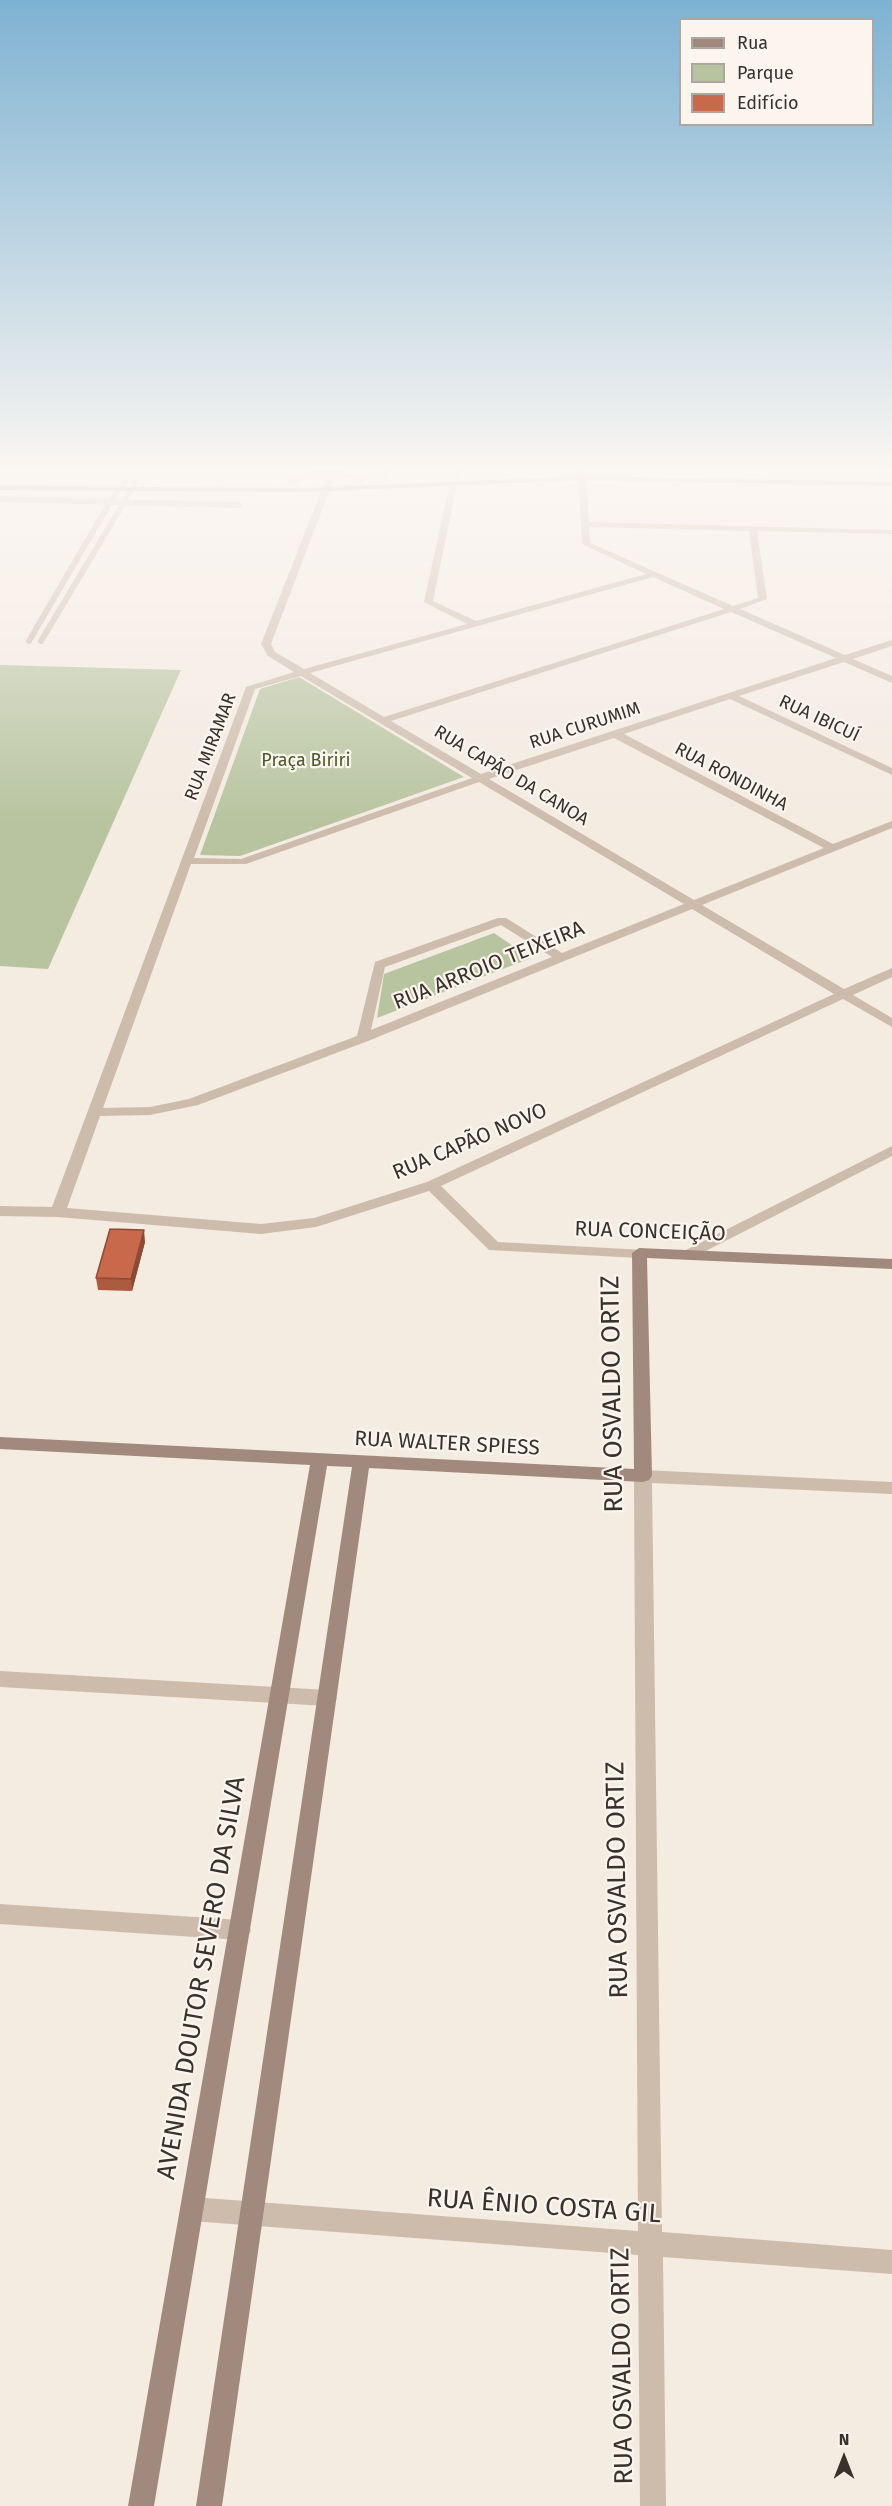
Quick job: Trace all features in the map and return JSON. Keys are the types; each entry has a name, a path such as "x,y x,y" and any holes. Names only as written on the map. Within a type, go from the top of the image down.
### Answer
{"main road":[{"name":"RUA CONCEIÇÃO","path":"639,1253 892,1264"},
{"name":"RUA OSVALDO ORTIZ","path":"639,1253 643,1476"},
{"name":"RUA WALTER SPIESS","path":"0,1443 643,1476"},
{"name":"AVENIDA DOUTOR SEVERO DA SILVA","path":"141,2506 319,1460"},
{"path":"209,2506 361,1462"}],"street":[{"name":"RUA CAPÃO DA CANOA","path":"288,588 266,644 271,654 892,1023"},
{"path":"431,588 428,602 475,624"},
{"name":"RUA MIRAMAR","path":"58,1212 251,687 605,588"},
{"path":"686,588 892,680"},
{"path":"384,720 764,599 762,588"},
{"name":"RUA CURUMIM","path":"186,861 242,862 481,778 892,643"},
{"name":"RUA IBICUÍ","path":"731,696 892,772"},
{"name":"RUA RONDINHA","path":"615,734 832,848"},
{"name":"RUA ARROIO TEIXEIRA","path":"93,1112 150,1111 193,1102 363,1038 892,824"},
{"path":"363,1038 379,965 502,921 561,958"},
{"name":"RUA CAPÃO NOVO","path":"0,1210 58,1212 261,1229 316,1222 432,1185 892,972"},
{"path":"687,1255 892,1150"},
{"name":"RUA CONCEIÇÃO","path":"432,1185 494,1247 639,1253"},
{"name":"RUA WALTER SPIESS","path":"643,1476 892,1488"},
{"name":"RUA OSVALDO ORTIZ","path":"643,1476 653,2506"},
{"path":"0,1679 327,1698"},
{"path":"0,1914 240,1930"},
{"name":"RUA ÊNIO COSTA GIL","path":"192,2209 892,2262"}],"lane":[{"path":"28,641 60,588"},
{"path":"41,641 72,588"}],"green space":[{"path":"0,665 181,670 48,969 0,966"},
{"name":"Praça Biriri","path":"299,677 464,777 240,856 200,855 260,689"},
{"path":"494,933 531,958 377,1018 384,974"}],"building":[{"path":"110,1229 144,1230 131,1279 96,1278"}]}
